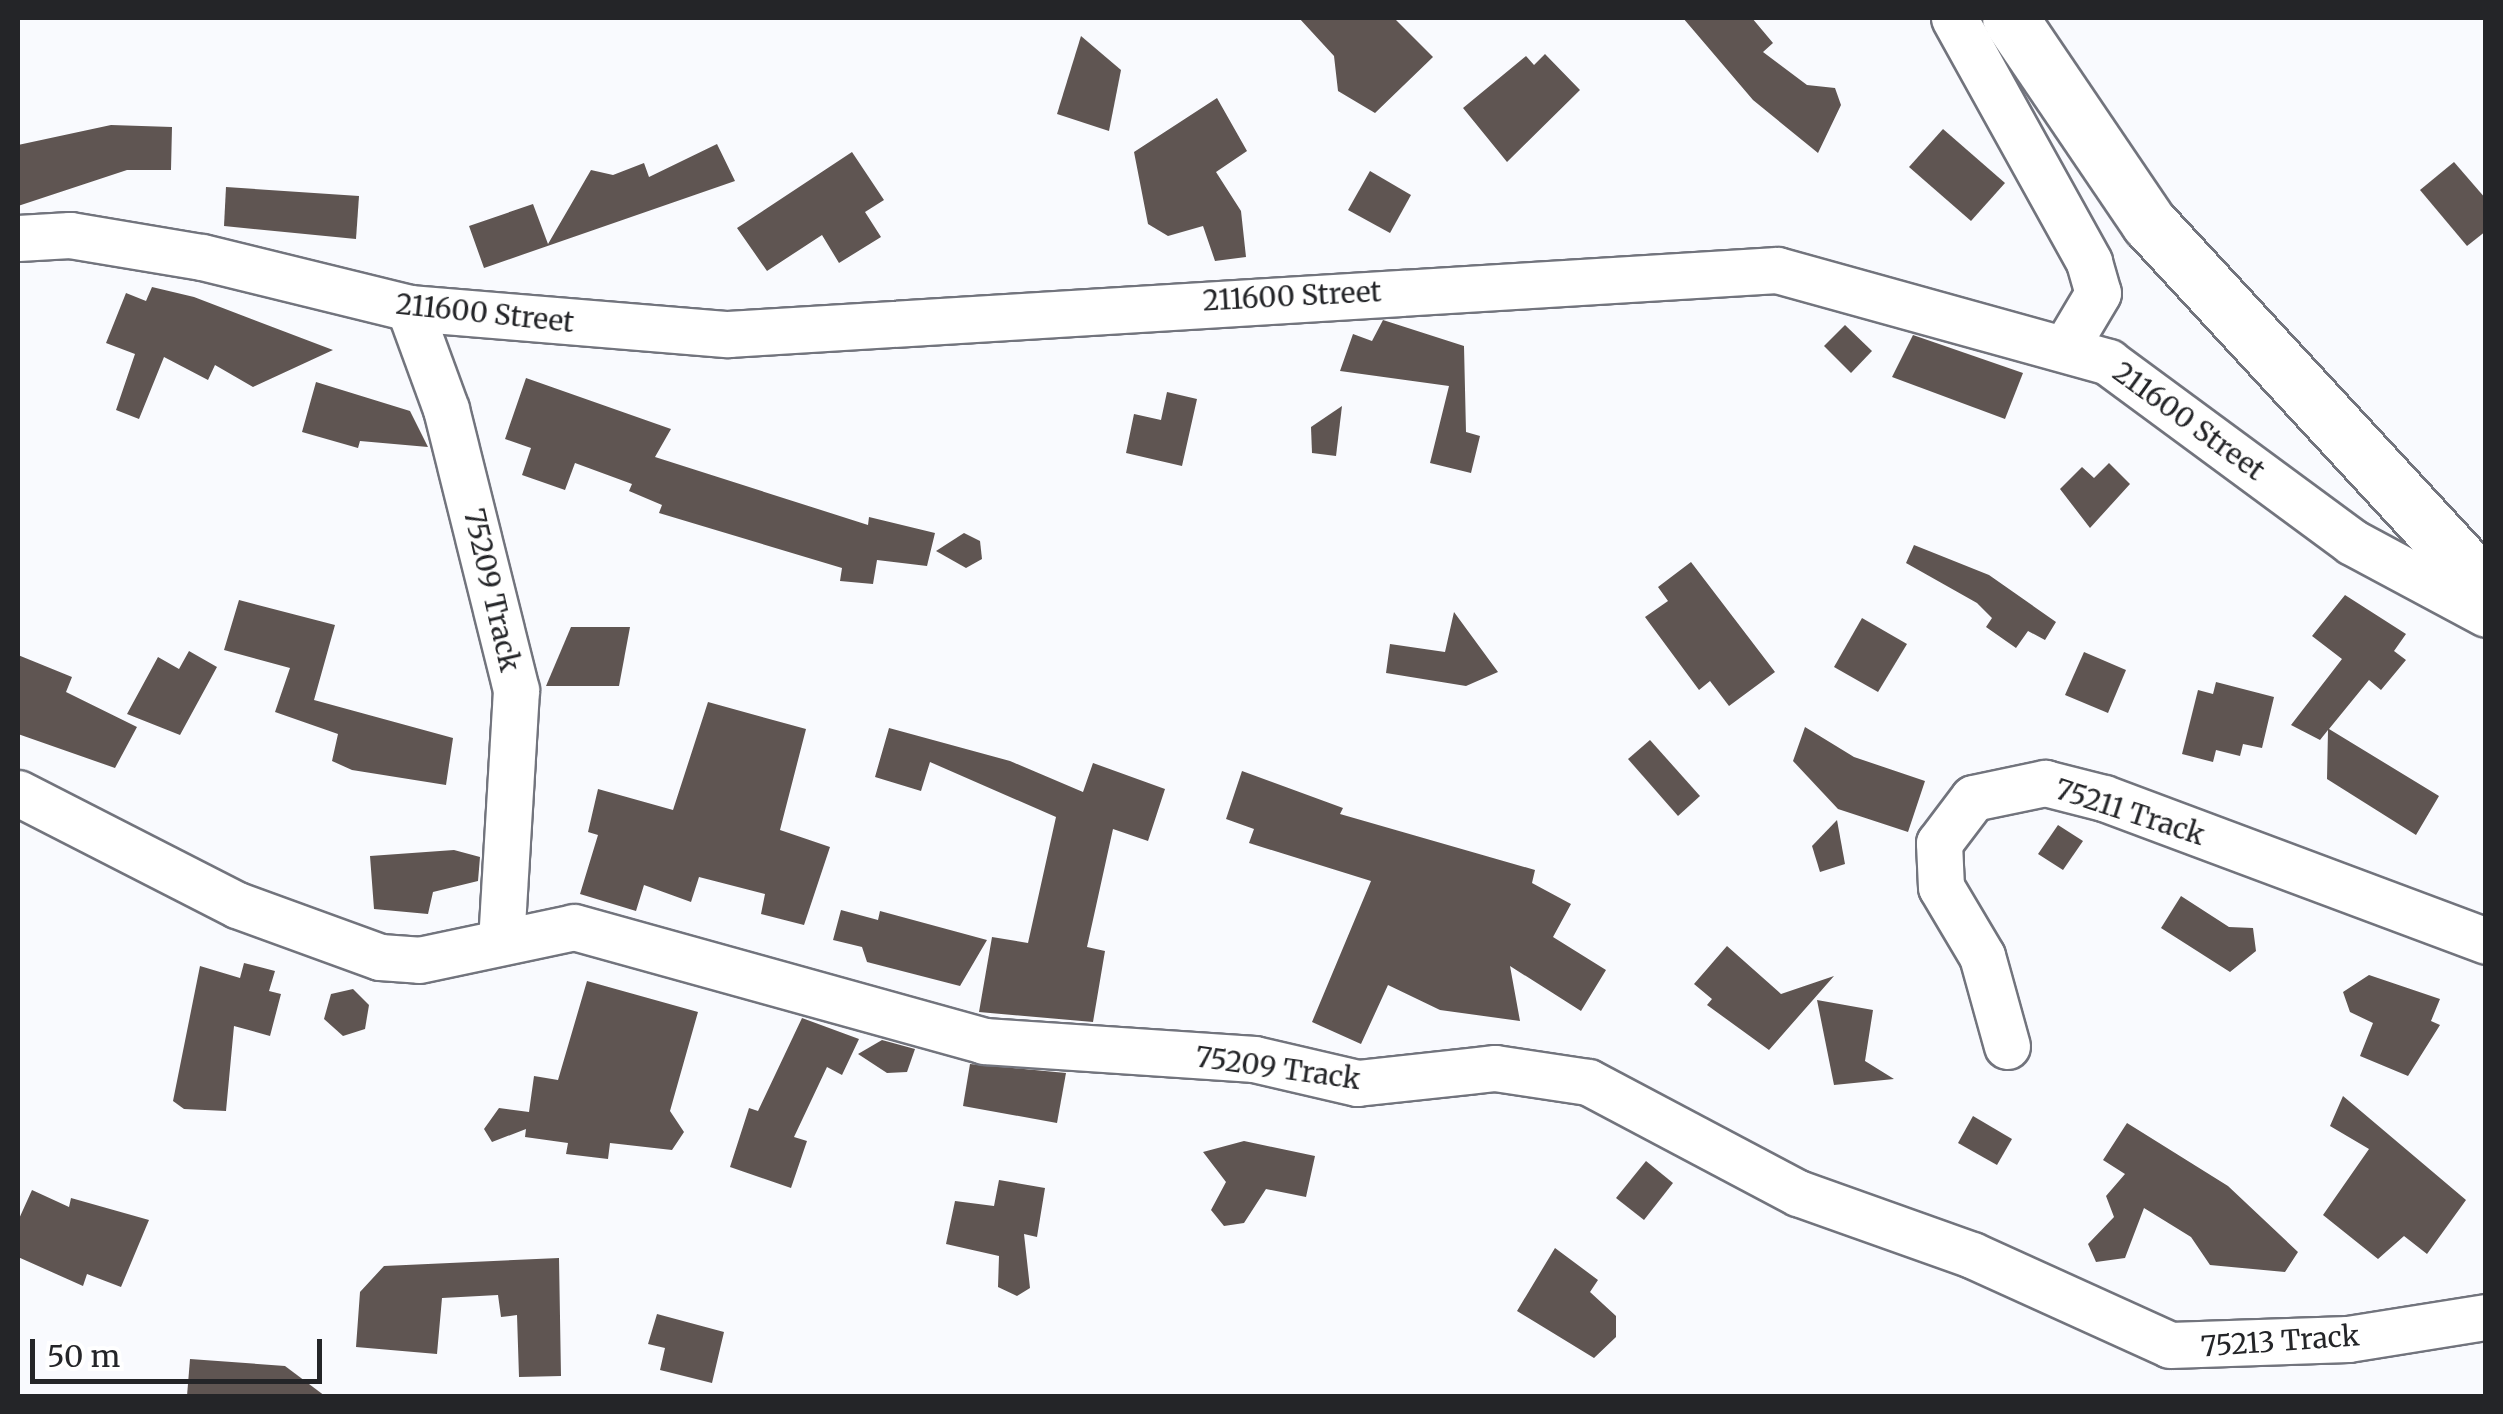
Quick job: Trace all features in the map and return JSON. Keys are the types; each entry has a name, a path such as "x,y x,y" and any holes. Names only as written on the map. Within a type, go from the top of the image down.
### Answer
{"street":[{"path":"1954,18 2089,262 2098,293 2068,345"},
{"path":"2010,18 2150,223 2486,588"},
{"name":"211600 Street","path":"18,238 70,235 202,257 408,308 728,334 1777,270 2068,345 2168,402 2352,542 2486,614"},
{"name":"75209 Track","path":"408,308 446,408 516,690 501,941"},
{"name":"75211 Track","path":"2006,1046 1982,956 1941,887 1940,843 1973,798 2045,783 2104,798 2486,941"},
{"name":"75209 Track","path":"18,793 345,951 420,960 541,928 613,934 912,1025 1083,1054 1254,1060 1357,1083 1495,1068 1588,1082 1798,1193 1972,1256"},
{"name":"75213 Track","path":"1972,1256 2170,1346 2348,1338 2486,1316"}],"building":[{"path":"1299,18 1394,18 1433,57 1375,113 1338,91 1334,56"},
{"path":"1683,18 1752,18 1773,43 1763,52 1807,85 1835,88 1841,105 1818,153 1753,100"},
{"path":"1081,36 1121,70 1109,131 1057,114"},
{"path":"1545,54 1580,90 1507,162 1463,108 1526,56 1534,65"},
{"path":"1217,98 1247,151 1216,172 1241,211 1246,257 1215,261 1203,226 1168,236 1148,224 1134,152"},
{"path":"111,125 172,127 171,170 127,170 18,206 18,145"},
{"path":"1943,129 2005,183 1971,221 1909,167"},
{"path":"717,144 735,181 484,268 469,226 533,204 548,244 591,170 613,175 644,163 649,177"},
{"path":"852,152 884,200 865,212 881,237 839,263 822,235 767,271 737,228"},
{"path":"2454,162 2486,199 2486,231 2467,246 2420,190"},
{"path":"1370,171 1411,195 1390,233 1348,210"},
{"path":"226,187 359,196 356,239 224,226"},
{"path":"152,287 194,297 333,350 253,387 215,365 208,380 164,357 139,419 116,410 135,354 106,343 126,293 146,301"},
{"path":"1383,320 1464,346 1466,432 1480,436 1471,473 1430,463 1449,386 1340,371 1353,334 1372,341"},
{"path":"1845,325 1872,351 1851,373 1824,346"},
{"path":"1913,335 2023,373 2005,419 1892,377"},
{"path":"526,378 671,429 655,457 868,525 869,517 935,533 927,566 877,560 873,584 840,581 842,568 659,513 662,505 629,491 632,484 575,463 565,490 522,475 531,448 505,439"},
{"path":"316,382 410,411 428,447 360,441 358,448 302,432"},
{"path":"1167,392 1197,399 1182,466 1126,453 1134,414 1161,420"},
{"path":"1342,406 1336,456 1312,453 1311,427"},
{"path":"2109,463 2130,484 2090,528 2060,489 2082,467 2094,478"},
{"path":"964,533 980,541 982,559 966,568 936,551"},
{"path":"1914,545 1989,575 2056,622 2045,640 2028,631 2016,648 1986,627 1992,618 1977,603 1906,563"},
{"path":"1691,562 1775,672 1729,706 1710,681 1699,690 1645,617 1668,601 1658,587"},
{"path":"2345,595 2406,634 2394,651 2406,660 2381,690 2369,680 2329,729 2439,796 2416,835 2327,779 2328,730 2320,740 2291,725 2342,659 2312,636"},
{"path":"239,600 335,625 314,700 453,738 446,785 352,770 332,761 338,734 275,712 290,668 224,650"},
{"path":"1454,612 1498,672 1466,686 1386,673 1390,644 1445,652"},
{"path":"1862,618 1907,644 1878,692 1834,667"},
{"path":"571,627 630,627 619,686 546,686"},
{"path":"189,651 217,667 180,735 127,714 158,657 179,669"},
{"path":"2084,652 2126,670 2108,713 2065,695"},
{"path":"18,655 72,677 66,692 137,727 115,768 18,734"},
{"path":"2216,682 2274,697 2262,748 2243,744 2240,756 2216,750 2213,762 2182,754 2198,690 2213,694"},
{"path":"708,702 806,729 780,830 830,847 804,925 761,914 765,894 699,877 691,902 644,885 636,911 580,894 598,835 588,832 598,789 673,810"},
{"path":"1805,727 1854,757 1925,781 1908,832 1838,809 1793,761"},
{"path":"889,728 1010,761 1083,792 1093,763 1165,789 1148,841 1113,829 1087,947 1105,951 1093,1022 979,1012 992,937 1028,943 1056,817 930,762 921,791 875,777"},
{"path":"1650,740 1700,796 1678,816 1628,759"},
{"path":"1242,771 1343,808 1340,814 1535,870 1532,883 1571,904 1553,937 1606,970 1581,1011 1510,966 1520,1021 1440,1010 1388,985 1361,1044 1312,1022 1371,881 1249,843 1254,829 1226,819"},
{"path":"1837,820 1845,864 1820,872 1812,846"},
{"path":"2058,825 2083,841 2063,870 2038,854"},
{"path":"454,850 480,857 478,881 433,892 428,914 374,909 370,856"},
{"path":"2181,896 2229,927 2253,928 2256,951 2230,972 2161,928"},
{"path":"841,910 878,920 880,911 987,940 960,986 867,962 862,947 833,940"},
{"path":"1727,946 1781,994 1834,976 1769,1050 1707,1005 1712,999 1694,984"},
{"path":"244,963 275,971 269,991 281,994 270,1036 234,1026 226,1111 184,1109 173,1101 200,966 240,978"},
{"path":"2369,975 2440,999 2431,1021 2440,1025 2408,1076 2360,1056 2373,1023 2350,1012 2343,992"},
{"path":"587,981 698,1012 670,1111 684,1132 672,1150 610,1143 608,1159 566,1154 568,1143 525,1137 526,1129 492,1142 484,1129 499,1108 529,1112 534,1076 558,1080"},
{"path":"353,989 369,1005 365,1029 343,1036 324,1019 331,994"},
{"path":"1817,1000 1873,1010 1865,1061 1894,1079 1834,1085"},
{"path":"802,1018 859,1039 842,1075 827,1067 794,1137 807,1141 791,1188 730,1167 749,1108 758,1111"},
{"path":"882,1040 915,1049 907,1072 887,1073 858,1054"},
{"path":"970,1064 1066,1073 1057,1123 963,1106"},
{"path":"2343,1096 2466,1200 2427,1254 2404,1236 2378,1259 2323,1215 2369,1149 2330,1126"},
{"path":"1973,1116 2012,1139 1997,1165 1958,1143"},
{"path":"2127,1123 2228,1186 2298,1252 2285,1272 2210,1265 2191,1237 2144,1208 2125,1258 2096,1262 2088,1244 2114,1217 2106,1196 2125,1174 2103,1160"},
{"path":"1244,1141 1315,1156 1306,1197 1266,1189 1244,1223 1224,1226 1211,1210 1226,1182 1203,1152"},
{"path":"1646,1161 1673,1183 1644,1220 1616,1198"},
{"path":"999,1180 1045,1188 1037,1237 1024,1234 1030,1288 1017,1296 998,1287 999,1256 946,1244 955,1201 994,1206"},
{"path":"32,1190 69,1207 71,1198 149,1220 121,1287 87,1274 83,1286 18,1257 18,1221"},
{"path":"1555,1248 1598,1280 1590,1292 1616,1316 1616,1337 1594,1358 1517,1311"},
{"path":"559,1258 561,1376 519,1377 517,1315 501,1317 498,1295 442,1298 437,1354 356,1347 360,1292 384,1266"},
{"path":"657,1314 724,1332 712,1383 660,1370 665,1348 648,1344"},
{"path":"190,1359 285,1366 325,1396 187,1396"}]}
